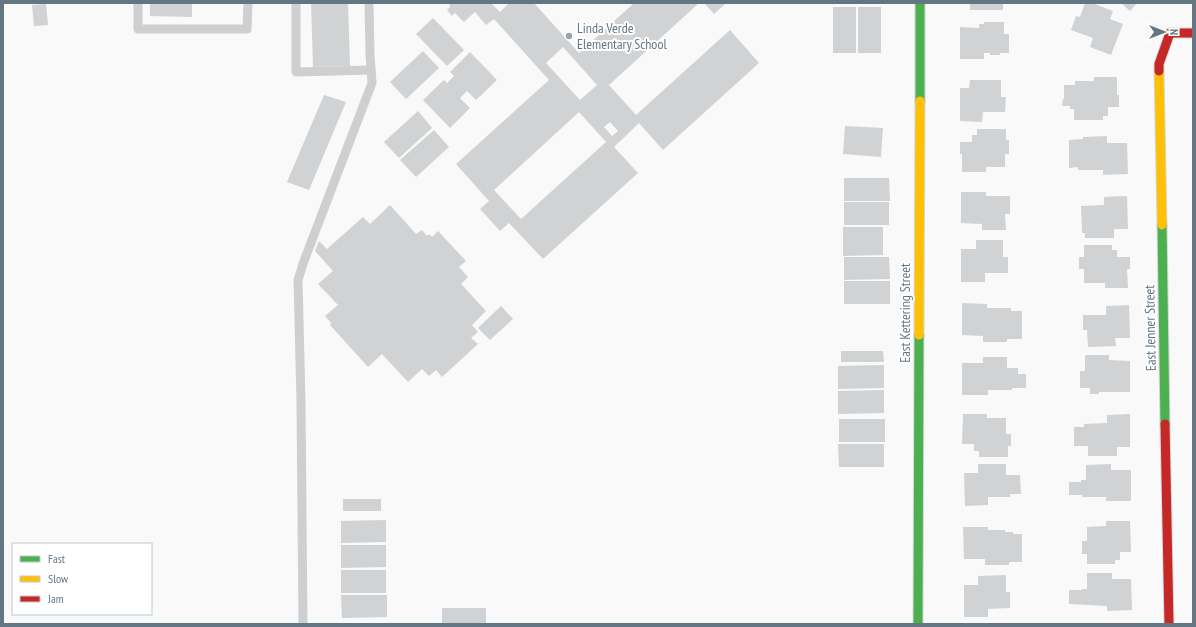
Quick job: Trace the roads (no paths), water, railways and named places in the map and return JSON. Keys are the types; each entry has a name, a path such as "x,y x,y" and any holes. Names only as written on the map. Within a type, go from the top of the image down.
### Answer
{"street":[{"name":"East Kettering Street","path":"918,624 920,3"},
{"name":"East Jenner Street","path":"1169,624 1159,64 1170,33 1193,33"}],"lane":[{"path":"138,3 138,29 247,29 248,3"},
{"path":"296,3 296,72 371,70"},
{"path":"303,624 301,402 298,280 372,83 369,3"}],"place":[{"name":"Linda Verde Elementary School","path":"569,36"}]}
